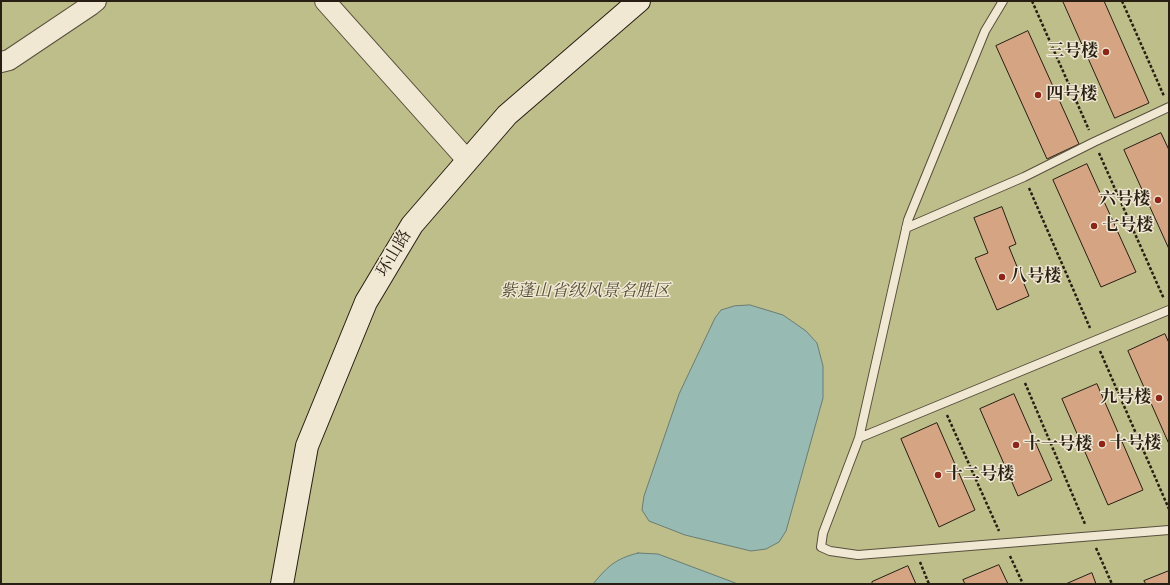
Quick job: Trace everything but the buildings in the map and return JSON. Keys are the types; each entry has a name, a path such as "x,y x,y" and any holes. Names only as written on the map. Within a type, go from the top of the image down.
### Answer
{"main road":[{"name":"环山路","path":"282,584 307,446 366,302 412,225 507,115 639,1"}],"street":[{"path":"1,62 9,60 91,6 96,1"},
{"path":"325,1 468,161"}],"lane":[{"path":"1003,1 985,31 908,220 859,438 823,533 821,546 830,551 858,555 1169,530"},
{"path":"906,228 1024,177 1167,104"},
{"path":"859,438 1169,310"}],"path":[{"path":"1032,1 1169,310"},
{"path":"1122,1 1167,104"},
{"path":"1020,372 1112,584"},
{"path":"942,404 1023,584"},
{"path":"915,551 929,584"}],"green space":[{"name":"紫蓬山省级风景名胜区","path":"1,1 1169,1 1169,584 1,584"}],"water":[{"path":"750,305 783,315 806,331 817,343 823,366 823,398 786,531 779,542 766,549 751,551 685,535 649,521 642,510 644,496 679,394 715,318 721,310 734,306"},
{"path":"638,553 658,554 738,584 593,584 612,564 623,558"}],"place":[{"name":"三号楼","path":"1106,52"},
{"name":"四号楼","path":"1038,95"},
{"name":"六号楼","path":"1158,200"},
{"name":"七号楼","path":"1094,226"},
{"name":"八号楼","path":"1002,277"},
{"name":"九号楼","path":"1159,398"},
{"name":"十号楼","path":"1102,444"},
{"name":"十一号楼","path":"1016,445"},
{"name":"十二号楼","path":"938,475"}]}
